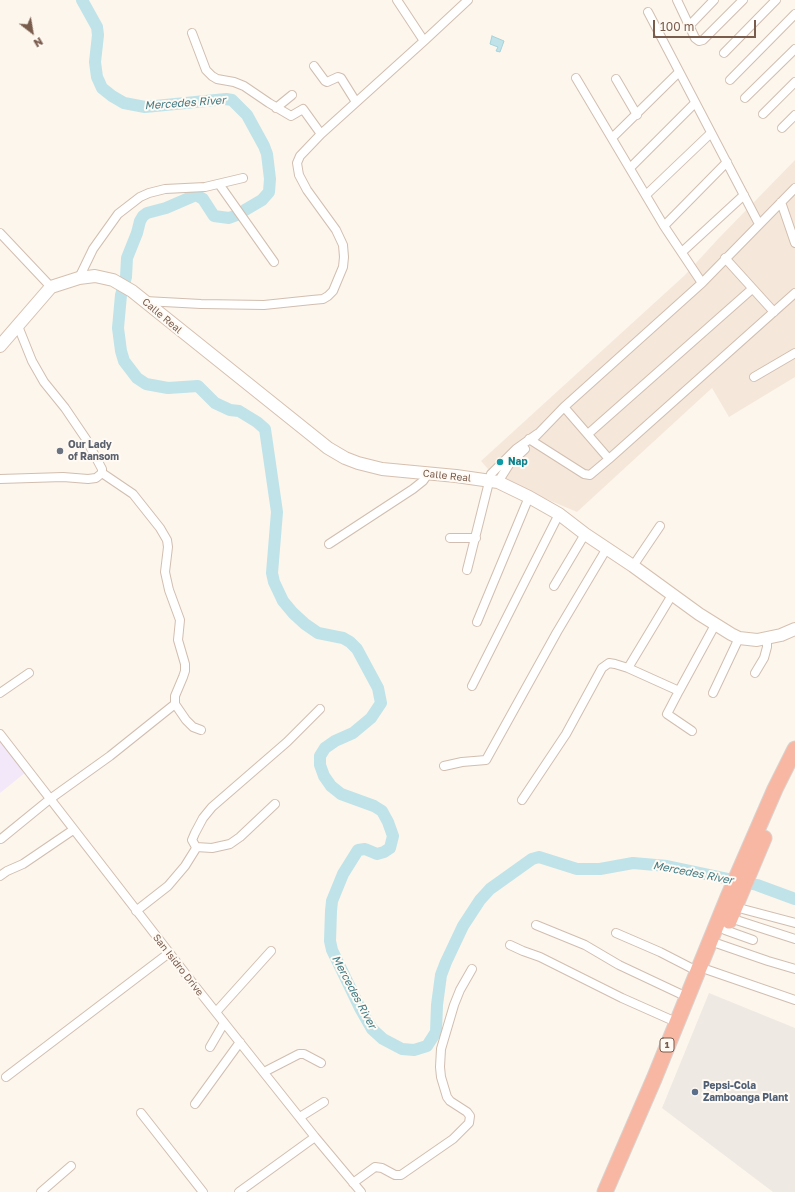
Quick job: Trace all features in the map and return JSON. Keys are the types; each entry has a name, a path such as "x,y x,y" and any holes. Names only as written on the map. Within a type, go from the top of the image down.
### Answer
{"highway":[{"name":"1","path":"615,1192 702,971 714,943 731,911 775,789 795,749"},
{"name":"1","path":"751,857 795,770"},
{"name":"1","path":"714,943 731,911"},
{"name":"1","path":"605,1192 654,1079 676,1022 687,997 702,971"}],"street":[{"path":"397,0 424,41"},
{"path":"144,300 201,304 264,305 312,300 328,296 333,291 343,267 343,245 336,230 307,190 299,175 297,163 300,156 321,134 468,0"},
{"path":"677,0 695,38 700,41 703,40 743,0"},
{"path":"724,53 776,0"},
{"path":"690,25 710,2"},
{"path":"648,12 759,224"},
{"path":"730,80 795,14"},
{"path":"192,33 206,70 212,76 217,79 234,82 244,86 276,108 291,116 303,109 321,134"},
{"path":"745,98 795,48"},
{"path":"314,66 324,82 338,77 341,78 356,102"},
{"path":"612,138 679,72"},
{"path":"576,78 664,226 702,283"},
{"path":"616,79 637,115"},
{"path":"763,114 795,82"},
{"path":"276,108 292,96"},
{"path":"630,168 695,103"},
{"path":"782,128 795,115"},
{"path":"646,195 711,133"},
{"path":"664,226 727,162"},
{"path":"79,278 93,249 118,214 140,197 149,192 165,189 205,187 242,178"},
{"path":"219,184 274,262"},
{"path":"467,570 494,482 507,462 564,407 702,283 795,188"},
{"path":"682,252 744,195"},
{"path":"781,202 795,243"},
{"path":"0,233 51,288 0,346"},
{"path":"725,258 774,312"},
{"name":"Calle Real","path":"51,288 79,278 95,276 113,280 144,300 188,337 328,448 345,458 382,469 494,482 529,497 559,514 585,534 633,566 715,625 739,638 757,640 781,635 795,629"},
{"path":"588,434 752,289"},
{"path":"533,438 587,475 590,475 795,293"},
{"path":"18,326 32,361 44,382 65,408 86,439 102,469 102,474"},
{"path":"754,377 795,354"},
{"path":"564,407 609,459"},
{"path":"0,479 63,477 88,479 96,478 102,474"},
{"path":"102,474 133,494 160,528 167,540 168,547 165,572 169,590 180,620 178,640 185,664 185,671 175,696 175,704 186,720 193,727 201,730"},
{"path":"329,544 423,482 428,474"},
{"path":"477,622 529,497"},
{"path":"472,686 559,514"},
{"path":"633,566 660,526"},
{"path":"554,586 585,534"},
{"path":"450,538 476,538"},
{"path":"444,766 462,762 486,760 557,632 607,548"},
{"path":"628,668 672,595"},
{"path":"692,731 667,714 715,625"},
{"path":"713,692 739,638"},
{"path":"755,673 764,658 767,647 767,638"},
{"path":"522,800 566,734 602,668 609,663 628,668 679,691"},
{"path":"0,693 29,673"},
{"path":"1,839 50,798 110,756 175,704"},
{"path":"196,847 192,838 203,818 212,807 286,742 320,709"},
{"name":"San Isidro Drive","path":"0,734 224,1023 361,1192"},
{"path":"196,847 212,848 230,844 240,837 275,804"},
{"path":"0,876 23,864 73,830"},
{"path":"136,911 174,881 196,847"},
{"path":"731,911 795,923"},
{"path":"731,911 795,939"},
{"path":"731,911 753,940"},
{"path":"536,925 585,945 619,965 687,997"},
{"path":"616,933 702,971 795,1000"},
{"path":"714,943 795,969"},
{"path":"510,945 540,957 622,998 676,1022"},
{"path":"216,1012 272,951"},
{"path":"6,1077 169,953"},
{"path":"354,1182 376,1167 382,1168 395,1175 401,1175 453,1139 469,1123 470,1116 467,1112 450,1101 447,1097 441,1077 440,1067 441,1049 454,1005 460,990 472,969"},
{"path":"210,1047 224,1023"},
{"path":"195,1104 240,1042"},
{"path":"264,1072 299,1054 304,1054 321,1063"},
{"path":"300,1117 324,1102"},
{"path":"141,1113 203,1192"},
{"path":"240,1192 315,1137"},
{"path":"41,1192 71,1166"}],"shaded area":[{"path":"795,160 795,377 729,417 712,388 577,512 511,484 484,477 488,469 481,461 685,275"},
{"path":"0,738 26,772 0,793"},
{"path":"709,993 795,1028 795,1192 773,1192 662,1108"}],"water":[{"path":"492,36 504,41 500,52 496,51 498,47 490,44"}],"waterway":[{"name":"Mercedes River","path":"82,0 97,27 98,35 95,62 97,77 102,88 112,96 124,103 145,107 226,99 232,100 247,115 267,154 270,179 269,192 262,200 245,210"},
{"name":"Mercedes River","path":"237,215 229,218 214,216 203,199 196,195 166,208 147,213 143,216 127,258 126,277 121,295 118,328 121,351 124,361 137,378 146,384 168,388 198,386 215,403 230,410 239,411 257,422 265,429 277,512 272,573 274,582 283,601 305,624 318,633 343,638 357,649 378,688 381,703 371,718 353,733 335,741 325,748 320,756 320,765 324,776 331,786 341,794 374,806 382,811 393,836 390,848 384,852 377,854 365,849 358,850 343,874 332,901 330,941 332,950 360,1008 372,1029 383,1039 402,1049 414,1050 427,1046 436,1032 437,1005 441,975 463,926 480,900 490,889 532,859 539,857 577,869 600,869 633,863 667,866 757,885 795,899"}],"place":[{"name":"Our Lady of Ransom","path":"60,451"},
{"name":"Nap","path":"500,462"},
{"name":"Pepsi-Cola Zamboanga Plant","path":"695,1092"}]}
